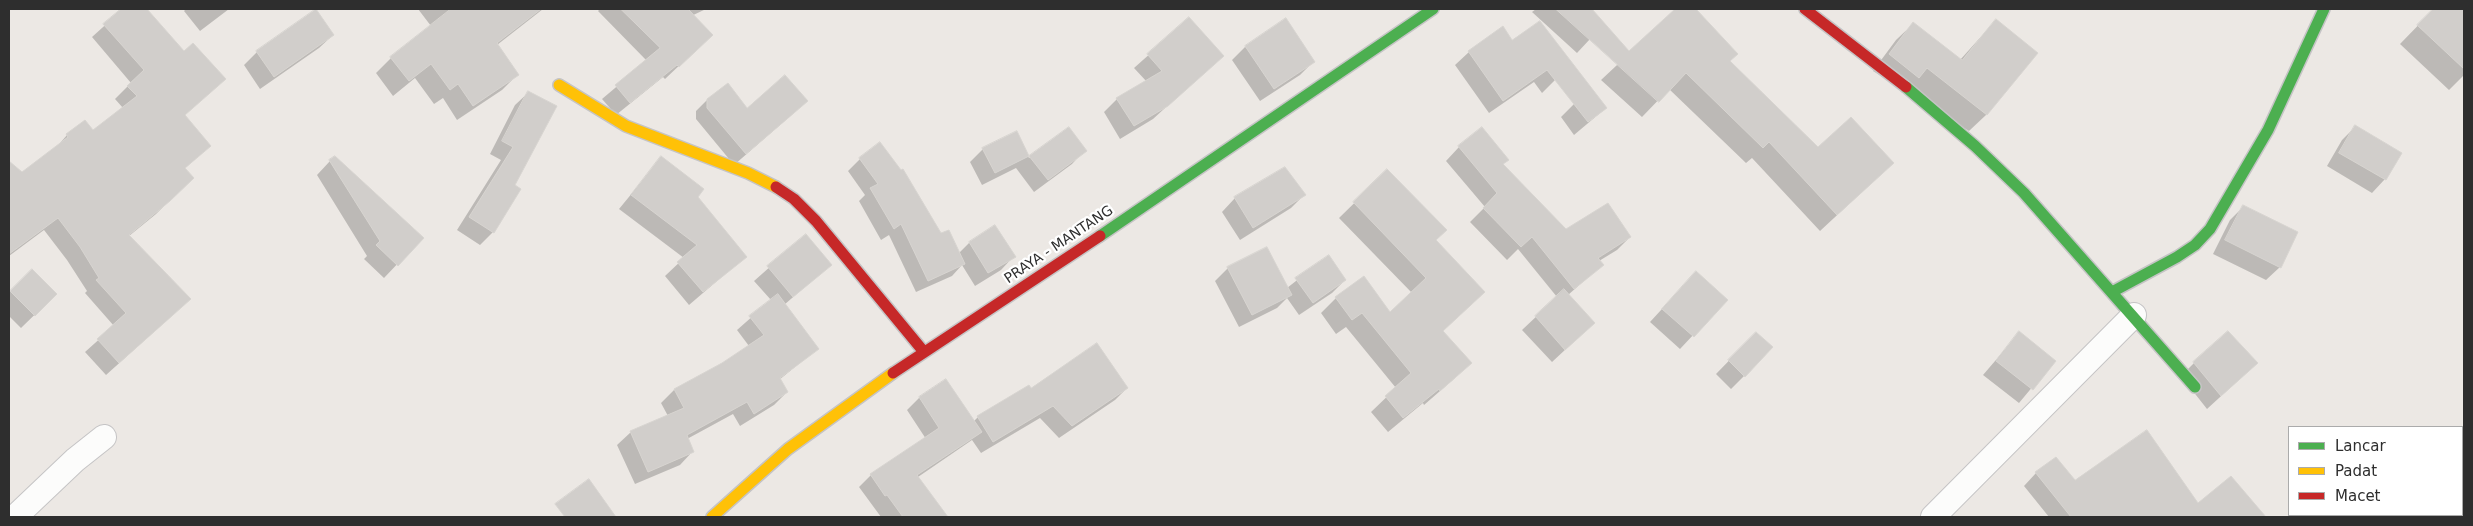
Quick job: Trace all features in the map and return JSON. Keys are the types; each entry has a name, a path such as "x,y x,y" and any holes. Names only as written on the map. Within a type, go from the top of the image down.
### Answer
{"street":[{"name":"PRAYA - MANTANG","path":"712,517 748,480 821,422 1039,277 1433,9"},
{"path":"1805,9 1949,122 1999,168 2046,217 2196,387"},
{"path":"2112,292 2190,249 2208,231 2238,184 2274,118 2300,65 2324,9"},
{"path":"559,85 626,126 748,173 767,182 794,199 832,240 924,352"},
{"path":"1933,517 2134,316"},
{"path":"15,517 75,460 104,437"}],"building":[{"path":"121,9 147,9 184,51 193,43 226,79 185,115 211,146 185,168 194,178 129,235 191,299 119,363 97,339 126,313 96,280 99,278 80,247 58,218 9,254 9,161 22,172 68,137 66,134 85,120 93,130 137,96 127,86 144,70 103,24"},
{"path":"316,9 334,35 274,77 256,51"},
{"path":"451,9 541,9 497,43 519,75 473,106 458,84 450,90 431,64 409,81 390,57"},
{"path":"621,9 688,9 713,35 679,67 677,65 630,103 615,85 660,48"},
{"path":"1556,9 1592,9 1629,51 1675,9 1696,9 1738,54 1730,61 1818,147 1851,117 1894,163 1837,215 1769,142 1763,148 1686,73 1659,102"},
{"path":"2433,9 2464,9 2464,69 2417,25"},
{"path":"1189,17 1224,56 1168,106 1134,126 1116,98 1162,71 1147,54"},
{"path":"1286,18 1315,62 1274,89 1245,46"},
{"path":"1996,19 2038,53 1987,115 1927,68 1919,78 1889,54 1913,22 1962,60"},
{"path":"1540,21 1607,108 1588,122 1547,70 1503,101 1468,51 1503,26 1512,40"},
{"path":"785,75 808,101 746,154 707,108 707,99 728,83 747,108"},
{"path":"528,91 557,106 515,185 521,189 494,233 469,217 513,147 502,141"},
{"path":"2355,125 2402,153 2386,180 2339,153"},
{"path":"1069,127 1087,151 1048,180 1029,156"},
{"path":"1482,127 1509,160 1503,164 1566,229 1608,203 1631,237 1598,258 1604,265 1574,289 1532,237 1521,247 1483,208 1497,193 1458,146"},
{"path":"1017,131 1029,156 995,173 982,148"},
{"path":"880,142 901,170 903,169 941,233 949,230 965,264 928,281 901,224 894,229 870,188 878,184 859,158"},
{"path":"335,156 424,238 398,266 376,245 380,241 329,160"},
{"path":"661,156 704,189 698,197 747,257 703,292 677,262 697,245 631,195"},
{"path":"1285,167 1306,195 1253,228 1234,197"},
{"path":"1387,169 1447,230 1436,240 1485,292 1443,331 1472,363 1440,391 1439,389 1403,418 1385,396 1411,373 1362,313 1352,320 1335,297 1364,276 1390,312 1426,278 1353,202"},
{"path":"2243,205 2298,232 2281,268 2225,240"},
{"path":"995,225 1016,257 988,273 969,242"},
{"path":"806,234 832,265 793,297 767,266"},
{"path":"1267,247 1292,295 1252,315 1227,267"},
{"path":"1329,255 1346,280 1313,303 1295,278"},
{"path":"32,269 57,294 35,316 10,291"},
{"path":"1696,271 1728,300 1694,337 1662,309"},
{"path":"1564,289 1595,323 1565,350 1535,316"},
{"path":"778,294 819,349 780,378 788,392 754,414 747,402 687,435 694,452 648,472 630,431 684,408 674,389 722,363 764,335 749,316"},
{"path":"2019,331 2056,361 2033,390 1996,361"},
{"path":"2228,331 2258,363 2221,396 2193,362"},
{"path":"1756,332 1773,347 1745,377 1728,360"},
{"path":"1097,343 1128,388 1072,426 1053,406 993,442 977,416 1029,385 1031,388"},
{"path":"946,379 982,432 917,475 948,517 903,517 870,474 939,428 919,397"},
{"path":"2147,430 2198,503 2231,476 2266,517 2071,517 2035,472 2056,457 2075,480"},
{"path":"589,479 616,517 565,517 555,504"}],"traffic: fast":[{"path":"1100,236 1433,9"},
{"path":"2112,292 2177,257 2195,245 2210,229 2268,130 2324,9"},
{"path":"1906,87 1975,146 2024,193 2195,387"}],"traffic: slow":[{"path":"559,85 626,126 748,173 776,187"},
{"path":"712,517 788,449 893,373"}],"traffic: jam":[{"path":"1805,9 1906,87"},
{"path":"776,187 794,199 816,221 924,352"},
{"path":"893,373 1100,236"}]}
